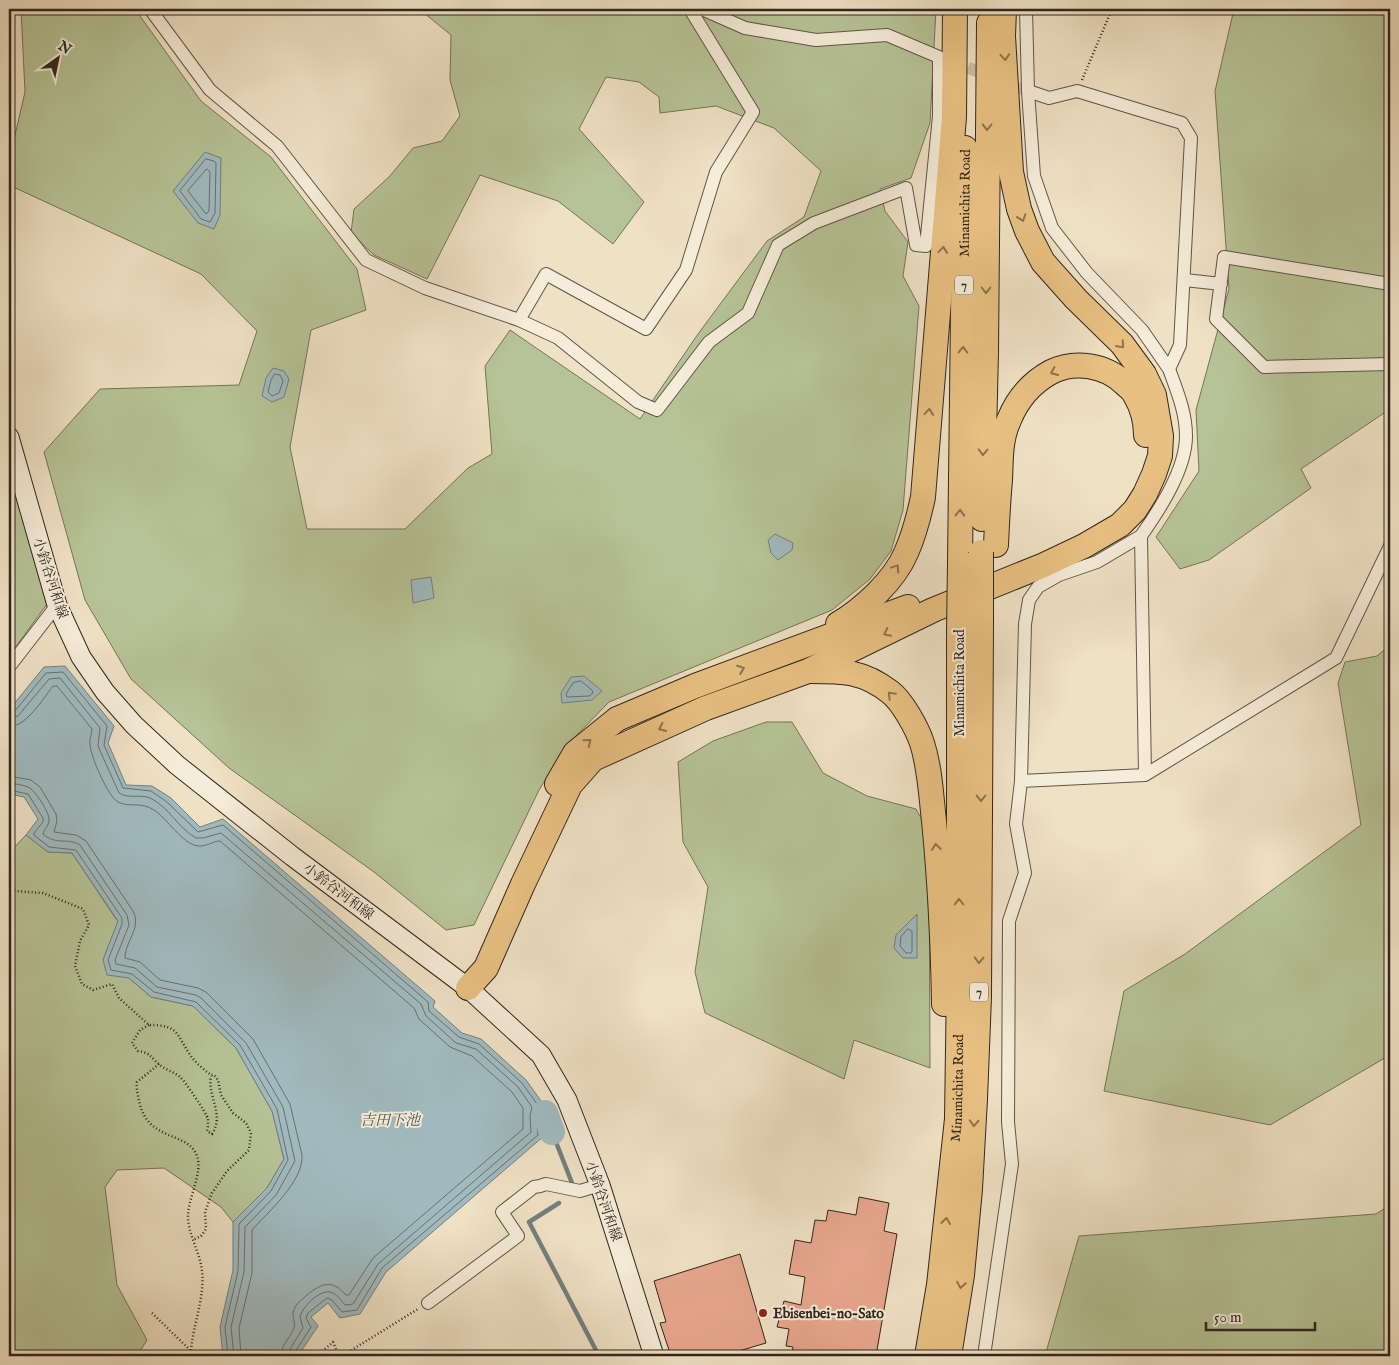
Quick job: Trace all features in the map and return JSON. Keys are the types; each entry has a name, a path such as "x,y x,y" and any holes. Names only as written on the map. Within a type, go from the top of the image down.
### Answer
{"highway":[{"path":"806,644 863,607 888,582 906,555 919,516 923,497 954,117 955,9"},
{"name":"Minamichita Road","path":"949,1356 962,1275 970,1189 979,997 981,773 978,624 960,561 967,9"},
{"name":"Minamichita Road","path":"927,1356 940,1286 957,1118 959,980 978,624 989,548 986,352 989,9"},
{"path":"468,988 486,968 526,876 570,784 593,759 706,708 808,671 933,610 1044,565 1084,546 1120,525 1135,510 1145,494 1160,456 1161,436 1154,395 1144,374 1122,344 1076,299 1043,262 1024,224 1011,172 1003,36 1004,9"},
{"path":"468,988 472,963 551,795 575,753 617,719 695,686 806,644 828,638 1034,556 1076,538 1100,524 1120,503 1137,479 1146,450 1146,422 1134,393 1116,375 1081,365 1051,372 1030,386 1009,420 1002,440 989,548"},
{"path":"808,671 839,671 866,676 891,693 907,713 922,742 929,776 939,868 944,998 945,1103 957,1118"}],"main road":[{"name":"小鈴谷河和線","path":"9,436 57,605 81,657 105,692 134,725 230,808 468,988 541,1055 567,1100 600,1185 654,1356"}],"street":[{"path":"150,9 210,90 277,146 366,260 425,288 518,320 558,338 638,402 657,410 709,342 748,312 778,245 814,223 906,188 916,245 926,246 939,116 939,57 887,34 816,40 745,28 702,9"},
{"path":"518,320 546,274 646,329 686,270 716,172 753,112 690,9"},
{"path":"984,1356 1012,1164 1008,1122 1009,921 1026,873 1016,824 1022,781 1025,624 1029,600 1038,587 1059,575 1098,562 1141,536 1159,511 1182,463 1186,436 1182,405 1169,369 1142,330 1087,273 1052,228 1034,176 1028,91 1026,9"},
{"path":"1028,91 1049,98 1077,91 1182,123 1191,138 1180,345 1169,369"},
{"path":"1390,284 1224,257 1216,319 1264,367 1390,364"},
{"path":"1184,280 1221,284"},
{"path":"1141,536 1145,775"},
{"path":"1022,781 1145,775 1336,658 1390,546"},
{"path":"9,667 57,605"},
{"path":"428,1303 518,1236 502,1212 534,1187 546,1184 580,1192 600,1185"}],"path":[{"path":"1077,91 1112,9"},
{"path":"9,886 16,891 43,893 83,909 89,925 80,941 75,966 82,984 93,990 112,984 119,998 149,1025"},
{"path":"193,1240 201,1236 206,1229 205,1212 212,1193 227,1171 249,1150 251,1134 246,1123 233,1113 221,1095 218,1080 191,1056 182,1039 173,1029 162,1025 149,1025 140,1030 132,1043 138,1051 148,1053 159,1064 181,1078 190,1088 199,1106 206,1114 208,1121 207,1131 212,1134 216,1128 218,1116 211,1093 211,1075"},
{"path":"159,1064 137,1082 136,1087 141,1108 155,1129 185,1143 192,1148 197,1157 198,1168 188,1217 202,1273 201,1298 191,1351"},
{"path":"316,1356 333,1342 341,1356 428,1303"},
{"path":"152,1313 191,1351 193,1356"}],"green space":[{"path":"21,9 135,9 201,101 271,157 357,269 366,310 311,330 290,447 307,529 405,529 468,468 492,454 485,366 510,330 640,419 698,334 767,241 804,217 821,171 774,128 716,106 660,113 659,97 639,82 606,77 579,129 644,202 613,244 558,201 480,175 427,279 374,255 351,233 354,209 389,177 413,148 442,141 460,116 450,80 451,35 419,9 936,9 930,123 911,178 880,189 885,211 908,242 903,276 919,306 903,510 891,551 870,579 832,610 609,702 568,744 539,790 474,925 446,930 374,872 229,768 131,679 85,600 44,452 100,389 239,385 257,331 201,274 9,185 9,161 25,92"},
{"path":"1234,9 1390,9 1390,409 1301,469 1311,488 1209,560 1180,569 1156,537 1199,471 1196,410 1229,289 1215,91"},
{"path":"9,477 50,600 9,656"},
{"path":"1390,645 1390,1055 1270,1125 1104,1091 1124,991 1185,954 1361,825 1338,683 1345,662 1377,656"},
{"path":"766,722 792,722 823,773 867,796 916,809 929,832 930,1068 854,1040 844,1079 705,1013 695,972 708,887 683,842 678,762 713,741"},
{"path":"26,835 48,852 72,853 118,922 103,960 129,978 151,997 193,1006 236,1048 272,1111 284,1159 267,1188 233,1222 221,1207 164,1168 117,1170 105,1187 117,1285 147,1340 137,1356 9,1356 9,853"},
{"path":"1390,1205 1390,1356 1045,1356 1079,1236 1376,1214"}],"water":[{"path":"205,152 221,158 220,215 214,229 198,223 173,191"},
{"path":"273,368 284,371 289,379 284,397 272,402 262,396 266,378"},
{"path":"775,534 793,543 792,550 778,560 771,553 768,540"},
{"path":"431,577 434,598 413,603 411,580"},
{"name":"吉田下池","path":"65,666 114,726 108,743 126,785 152,786 171,798 200,827 223,819 435,1001 433,1007 462,1033 481,1039 526,1080 549,1112 541,1115 544,1136 386,1272 360,1314 340,1318 328,1303 311,1317 318,1326 298,1356 223,1356 220,1327 233,1270 233,1222 267,1188 284,1159 272,1111 236,1048 193,1006 151,997 129,978 107,975 103,960 118,921 72,853 48,852 26,835 38,819 24,797 9,794 9,710 44,667"},
{"path":"584,676 602,691 592,700 562,703 561,693 571,677"},
{"path":"917,914 917,958 903,958 894,948 896,935"}],"building":[{"path":"859,1197 889,1203 884,1231 897,1234 876,1356 792,1356 793,1347 786,1346 789,1329 777,1327 784,1301 801,1305 805,1277 789,1274 795,1240 811,1243 815,1220 826,1221 828,1210 856,1215"},
{"path":"740,1254 766,1343 722,1356 671,1356 660,1323 666,1322 654,1281"}],"waterway":[{"path":"545,1113 552,1132"},
{"path":"552,1132 572,1183"},
{"path":"559,1203 529,1222 599,1356"}],"tunnel":[{"path":"951,61 1028,91"}],"place":[{"name":"Ebisenbei-no-Sato","path":"763,1313"}]}
